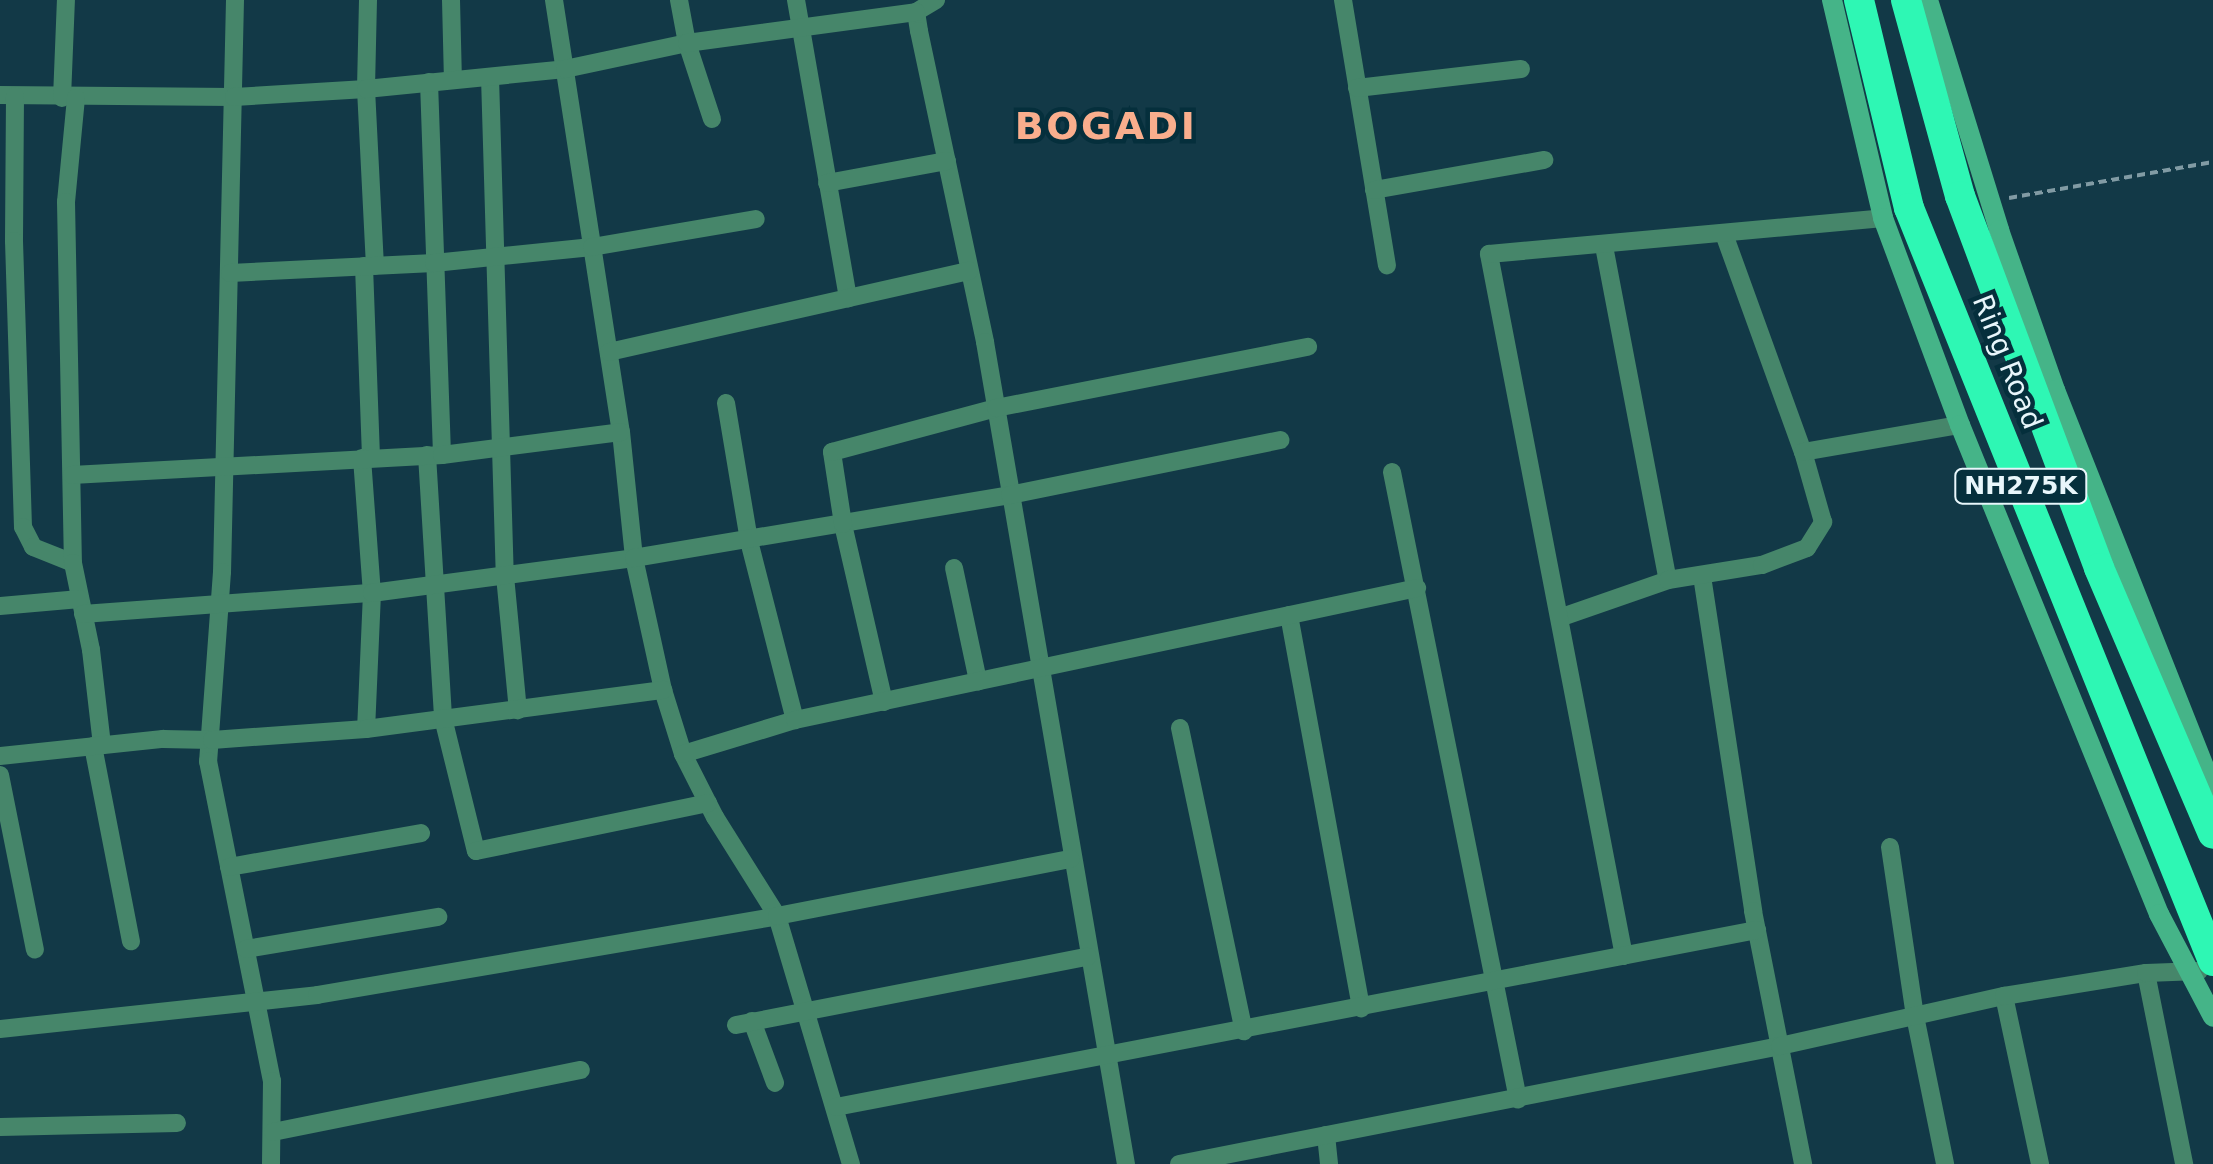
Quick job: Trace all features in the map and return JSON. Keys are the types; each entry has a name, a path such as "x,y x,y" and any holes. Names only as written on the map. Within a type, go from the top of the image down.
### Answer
{"highway":[{"name":"Ring Road","path":"1859,0 1872,116 2200,967"},
{"name":"Ring Road","path":"1906,0 2045,393 2098,568 2213,834"}],"street":[{"path":"66,0 73,562 130,941"},
{"path":"235,0 220,604 208,761 272,1081 271,1164"},
{"path":"366,728 372,593 366,458 368,0"},
{"path":"451,0 453,80"},
{"path":"554,0 621,432 634,558 664,690 683,754 708,804 776,916 851,1164"},
{"path":"679,0 687,44 712,119"},
{"path":"796,0 848,298"},
{"path":"73,562 33,548 23,528 8,96 234,97 565,70 687,44 916,12 936,0"},
{"path":"1343,0 1387,265"},
{"path":"1832,0 1872,116 1883,218 1960,426 2200,967 2213,1017"},
{"path":"1928,0 1959,145 1990,201 2045,393 2213,789"},
{"path":"916,12 996,408 1104,1058 1126,1164"},
{"path":"1357,88 1522,69"},
{"path":"490,77 505,576 518,710"},
{"path":"429,82 435,585 443,718 476,851 708,804"},
{"path":"1374,190 1544,160"},
{"path":"827,183 947,161"},
{"path":"1624,956 1562,616 1489,254 1883,218"},
{"path":"230,273 434,263 592,246 756,219"},
{"path":"1562,616 1668,580 1762,565 1806,548 1823,522 1724,234"},
{"path":"1604,246 1668,580"},
{"path":"609,352 970,270"},
{"path":"884,702 843,524 832,452 996,408 1308,346"},
{"path":"726,403 749,541 796,720"},
{"path":"1802,452 1960,426"},
{"path":"72,475 434,455 621,432"},
{"path":"0,606 220,604 372,593 505,576 749,541 1280,440"},
{"path":"1392,472 1518,1099"},
{"path":"954,568 978,682"},
{"path":"1702,576 1757,930 1803,1164"},
{"path":"683,754 796,720 1417,588"},
{"path":"1289,614 1362,1008"},
{"path":"0,756 366,728 664,690"},
{"path":"1180,728 1244,1031"},
{"path":"0,775 35,950"},
{"path":"229,867 421,833"},
{"path":"1890,848 1916,1016 1945,1164"},
{"path":"0,1030 256,1002 776,916 1070,858"},
{"path":"246,949 438,917"},
{"path":"836,1106 1104,1058 1757,930"},
{"path":"775,1083 744,1023 1088,957"},
{"path":"1179,1164 1780,1046 2004,996 2146,973 2200,967 2213,970"},
{"path":"2146,973 2184,1164"},
{"path":"2004,996 2040,1164"},
{"path":"272,1132 581,1070"},
{"path":"0,1128 177,1123"},
{"path":"1326,1135 1329,1164"}],"path":[{"path":"1990,201 2213,162"}],"district":[{"name":"BOGADI","path":"1106,127"}]}
